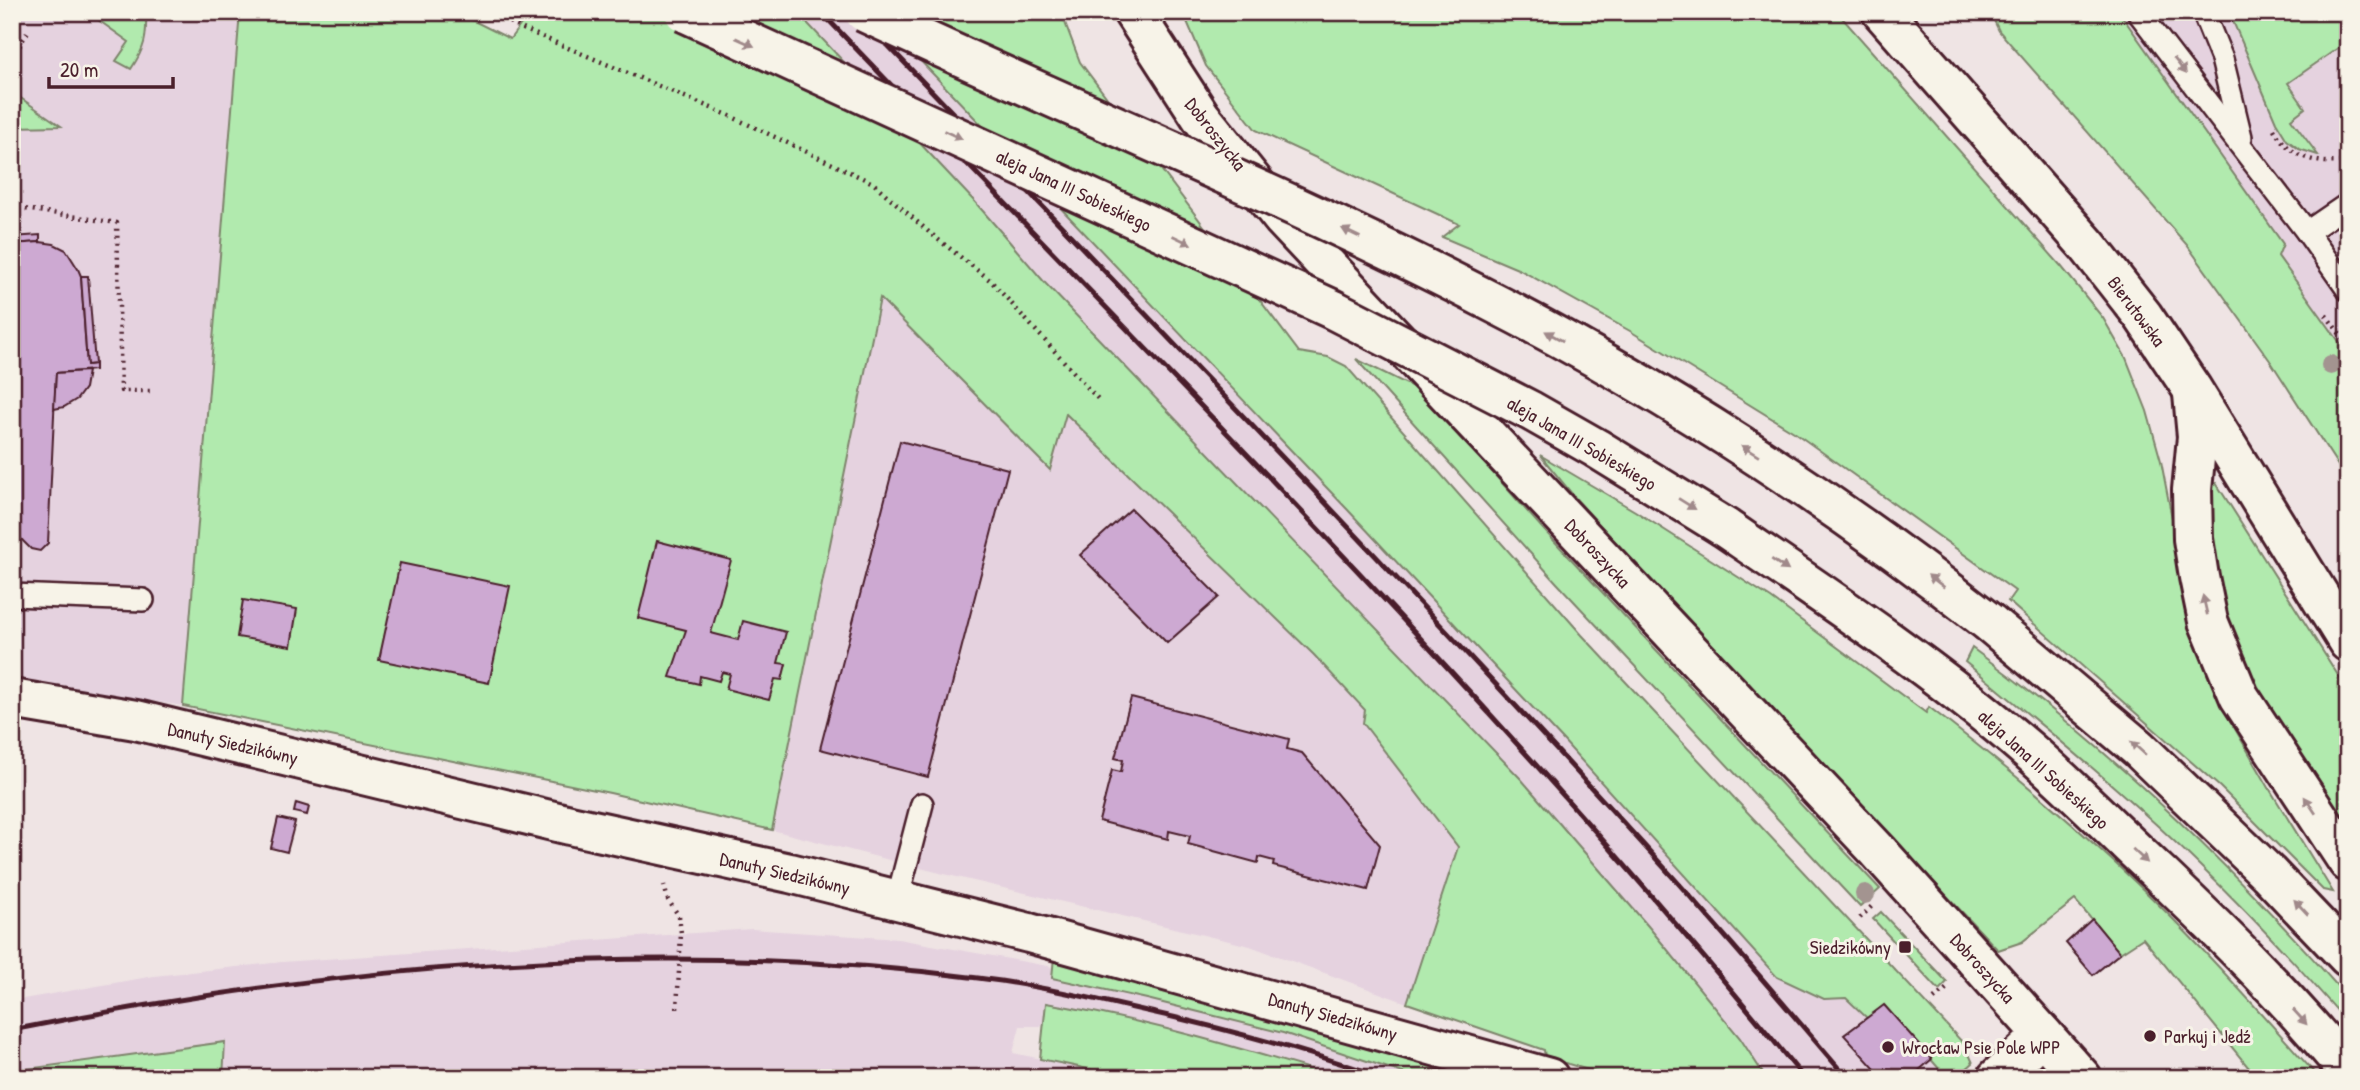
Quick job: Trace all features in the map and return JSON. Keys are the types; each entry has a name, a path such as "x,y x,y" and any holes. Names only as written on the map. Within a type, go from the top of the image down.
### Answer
{"main road":[{"name":"aleja Jana III Sobieskiego","path":"684,12 1332,309 1531,411 1724,527 1848,611 2028,749 2207,919 2348,1072"},
{"path":"864,12 1296,207 1492,302 1623,374 1750,450 1857,524 1990,623 2147,757 2268,873 2348,957"},
{"name":"Dobroszycka","path":"1133,12 1201,117 1283,219 1878,852 2082,1078"},
{"name":"Bierutowska","path":"1882,12 2087,245 2143,316 2192,389 2348,642"},
{"path":"2192,389 2197,437 2192,490 2193,540 2208,621 2239,696 2348,862"},
{"name":"Danuty Siedzikówny","path":"12,699 136,720 570,825 790,873 1217,984 1549,1078"},
{"path":"1997,1078 2043,1035"}],"lane":[{"path":"2138,12 2243,146 2348,290"},
{"path":"2203,12 2222,59 2243,146"},
{"path":"2307,232 2348,204"},
{"path":"12,595 143,600"},
{"path":"897,900 922,804"}],"path":[{"path":"492,12 523,29 728,115 873,183 991,281 1098,399"},
{"path":"12,58 30,28"},
{"path":"2269,120 2286,148 2318,162 2348,161"},
{"path":"12,207 117,223 121,391 154,391"},
{"path":"677,1009 681,933"}],"shaded area":[{"path":"12,12 240,12 183,706 12,680"},
{"path":"797,12 874,12 1347,509 1563,740 1777,977 1824,999 1846,998 1866,1016 1884,1005 1947,1078 1766,1078 1740,1038 1521,779 1046,284 975,202"},
{"path":"2078,12 2348,12 2348,417"},
{"path":"880,298 1050,470 1066,413 1314,655 1365,710 1363,723 1458,847 1407,1003 1250,946 940,873 772,830"},
{"path":"752,929 898,939 1053,967 1051,978 1283,1033 1418,1078 1340,1078 1230,1045 1046,1003 1044,1026 1020,1026 1013,1053 1132,1078 223,1078 225,1042 12,1071 12,1001 154,976 282,962"}],"green space":[{"path":"87,12 116,12 121,15 124,12 146,12 144,42 131,69 116,61 129,42"},
{"path":"240,12 456,12 510,39 530,12 797,12 975,202 1046,284 1521,779 1740,1038 1766,1078 1615,1078 1545,1057 1544,1050 1407,1003 1458,847 1363,723 1365,710 1314,655 1066,414 1050,470 880,298 772,830 610,793 183,706"},
{"path":"874,12 1061,12 1080,62 1299,352 1328,357 1346,366 1582,635 1965,1045 1973,1063 1956,1078 1947,1078 1884,1005 1868,1019 1846,998 1824,999 1777,977 1563,740 1347,509"},
{"path":"1183,12 1837,12 2061,266 2103,318 2126,358 2147,411 2161,461 2194,633 2219,701 2333,892 2323,890 2220,787 2008,601 2015,591 1794,432 1630,331 1520,270 1442,237 1459,224 1256,130 1206,66"},
{"path":"1990,12 2119,12 2283,244 2278,256 2348,354 2348,481 2271,362 2187,245 1999,31"},
{"path":"2229,12 2348,12 2348,41 2288,83 2305,108 2291,119 2318,155 2299,149 2287,140 2276,122"},
{"path":"12,92 61,126 12,127"},
{"path":"1356,359 1419,390 1543,529 1880,889 1860,907 1557,583"},
{"path":"1540,455 1635,511 1771,598 1926,713 1929,707 1991,756 2081,832 2167,913 2319,1078 2257,1078 2143,938 2120,953 2075,900 2022,942 1998,950 1669,601"},
{"path":"2216,483 2348,691 2348,837 2257,695 2229,632 2205,488"},
{"path":"1972,648 2074,727 2170,812 2216,857 2348,998 2348,1023 2256,922 2170,837 1965,662"},
{"path":"1881,912 1947,982 1939,990 1873,919"},
{"path":"1054,957 1484,1078 1418,1078 1283,1033 1052,978"},
{"path":"1046,1003 1157,1027 1340,1078 1132,1078 1040,1059"},
{"path":"225,1042 223,1078 12,1078 12,1071"}],"building":[{"path":"40,235 40,242 12,244 12,237"},
{"path":"12,244 54,244 66,250 78,269 81,276 87,365 95,364 95,370 56,373 48,543 40,551 31,549 12,530"},
{"path":"81,276 88,276 95,364 87,365"},
{"path":"88,371 85,388 77,399 64,407 54,409 56,373"},
{"path":"900,441 1008,469 928,777 820,749"},
{"path":"1131,509 1219,597 1167,643 1080,555"},
{"path":"657,541 731,560 711,633 738,640 743,621 786,632 778,663 786,664 782,680 775,679 769,700 726,689 730,674 722,672 719,681 700,676 699,684 670,677 686,630 638,618"},
{"path":"400,563 510,586 489,683 379,660"},
{"path":"243,600 297,609 291,646 237,637"},
{"path":"1131,698 1289,739 1287,749 1302,753 1380,845 1368,890 1273,866 1274,861 1259,857 1258,863 1188,844 1190,836 1169,831 1168,839 1099,821 1112,770 1121,772 1123,760 1115,758"},
{"path":"296,803 309,807 307,815 294,812"},
{"path":"278,818 295,822 287,852 271,848"},
{"path":"2092,919 2120,953 2093,975 2066,943"},
{"name":"Wrocław Psie Pole WPP","path":"1884,1005 1932,1059 1916,1073 1919,1075 1916,1078 1883,1078 1844,1035"}],"railway":[{"path":"821,12 1199,404 1447,667 1569,802 1804,1078"},
{"path":"856,12 1462,648 1684,889 1847,1078"},
{"path":"12,1030 251,989 372,975 493,965 614,960 736,960 857,966 978,978 1035,987 1226,1030 1385,1078"}],"place":[{"name":"Siedzikówny","path":"1905,947"},
{"name":"Parkuj i Jedź","path":"2150,1036"},
{"name":"Wrocław Psie Pole WPP","path":"1888,1047"}]}
